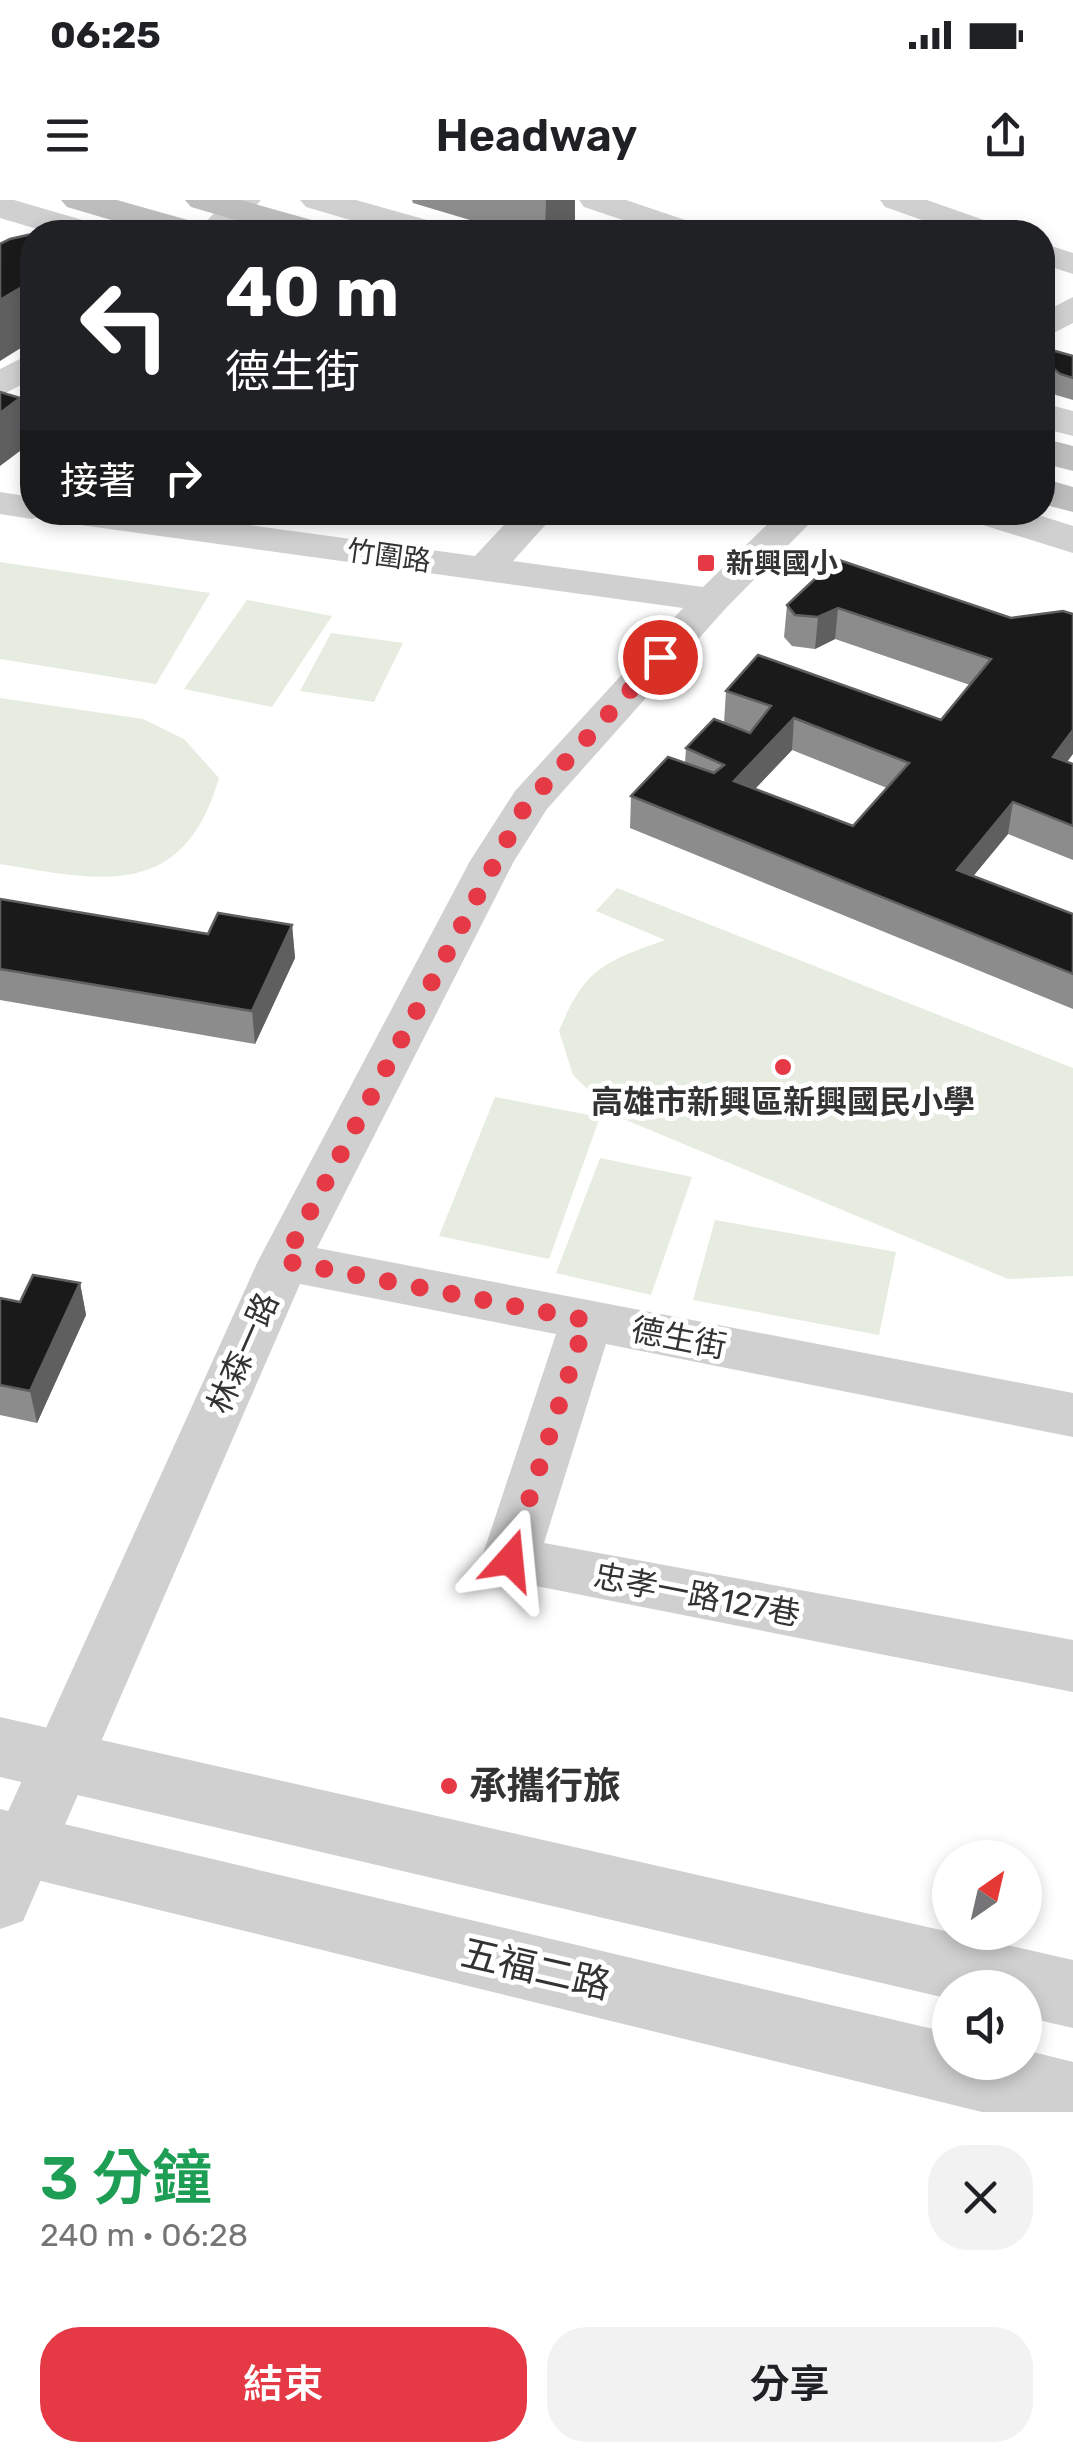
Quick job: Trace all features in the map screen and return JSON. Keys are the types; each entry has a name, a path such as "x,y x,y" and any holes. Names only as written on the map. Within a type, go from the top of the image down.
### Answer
{"main road":[{"path":"79,200 148,220"},
{"path":"224,210 264,220"}],"street":[{"path":"318,200 387,220"},
{"path":"594,200 653,220"},
{"path":"896,200 952,220"},
{"path":"0,207 43,220"},
{"name":"竹圍路","path":"163,525 712,600"},
{"path":"484,569 526,525"},
{"name":"林森一路","path":"8,1862 30,1754 284,1261 524,808 712,600 789,525"},
{"path":"1026,525 1073,540"},
{"name":"德生街","path":"284,1261 1073,1415"},
{"name":"忠孝一路127巷","path":"586,1320 510,1560 1073,1666"},
{"path":"30,1754 1073,1994"},
{"name":"五福二路","path":"8,1862 1073,2098"}],"shaded area":[{"path":"0,562 210,593 156,684 0,659"},
{"path":"247,600 332,616 272,707 184,689"},
{"path":"331,633 403,643 374,702 300,691"},
{"path":"0,698 143,719 184,739 219,778 203,818 184,846 161,864 134,874 105,877 0,864"},
{"path":"617,888 1073,1068 1073,1276 1008,1279 614,1115 573,1075 559,1031 578,993 599,970 665,940 596,911"},
{"path":"495,1097 600,1117 549,1259 439,1236"},
{"path":"600,1158 692,1177 651,1295 556,1273"},
{"path":"715,1220 896,1252 879,1335 693,1300"}],"building":[{"path":"20,237 20,288 0,300 0,244"},
{"path":"1055,351 1073,356 1073,378 1055,370"},
{"path":"0,392 20,398 0,413"},
{"path":"836,559 1011,618 1063,611 1073,614 1073,730 1053,757 1073,764 1073,826 1013,802 957,870 1073,914 1073,974 631,796 668,757 714,773 724,765 686,748 714,719 750,733 771,706 726,691 758,655 941,720 991,659 838,608 818,617 795,615 787,605","holes":["794,718 909,763 853,826 734,781"]},
{"path":"0,899 208,934 218,913 292,925 252,1011 0,969"},
{"path":"33,1275 80,1283 30,1391 0,1385 0,1298 20,1302"}],"place":[{"name":"新興國小","path":"706,563"},
{"name":"高雄市新興區新興國民小學","path":"783,1067"},
{"name":"承攜行旅","path":"449,1786"}],"route":[{"path":"510,1560 586,1320 284,1261 492,861 524,808 660,657"}]}
